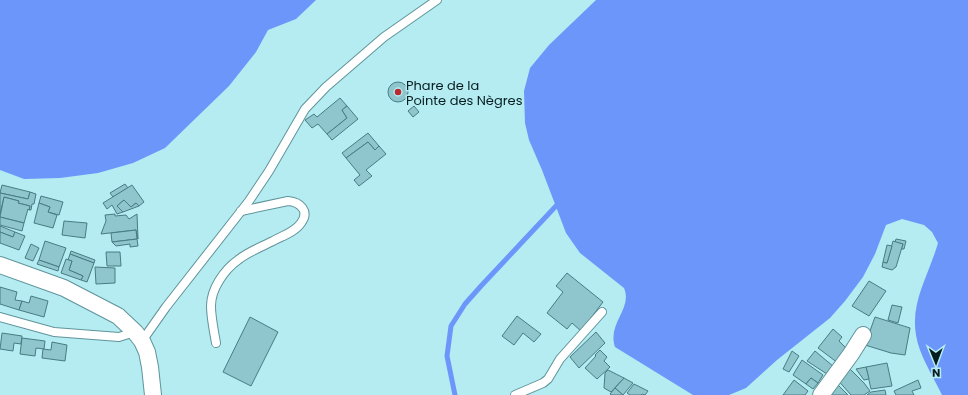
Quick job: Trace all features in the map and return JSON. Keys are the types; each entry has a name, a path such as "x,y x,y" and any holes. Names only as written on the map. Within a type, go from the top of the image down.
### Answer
{"street":[{"path":"0,265 64,288 118,316 138,337 147,352 153,395"},
{"path":"821,395 863,335"}],"lane":[{"path":"0,317 54,332 138,337 166,307 241,211 269,171 299,117 314,97 384,37 437,0"},
{"path":"216,343 211,307 212,295 218,283 225,273 238,260 297,228 305,214 298,203 294,201 241,211"},
{"path":"515,395 543,383 560,359 602,312"}],"water":[{"path":"0,0 316,0 296,19 268,30 256,52 229,86 165,148 133,163 98,173 60,178 24,179 0,170"},
{"path":"596,0 968,0 968,395 942,395 920,350 916,335 916,308 919,295 938,243 932,232 924,225 902,219 886,225 875,254 863,277 830,318 777,360 746,388 729,395 693,395 615,347 613,338 614,331 625,303 626,296 624,288 580,253 566,233 529,140 525,123 524,91 530,68 549,45"}],"building":[{"name":"Phare de la Pointe des Nègres","path":"398,82 405,85 408,92 405,99 398,102 391,99 388,92 391,85"},
{"path":"340,98 347,106 342,110 347,118 327,134 318,124 312,128 305,120 314,114 317,117"},
{"path":"347,106 358,119 332,140 327,134 347,118 342,110"},
{"path":"414,106 419,112 413,117 408,111"},
{"path":"368,133 379,146 375,150 368,142 346,158 342,153"},
{"path":"368,142 375,150 379,146 386,154 366,170 372,176 359,186 354,180 360,175 346,158"},
{"path":"125,184 128,188 113,197 110,193"},
{"path":"2,185 30,192 28,199 0,193"},
{"path":"132,185 144,202 139,206 136,203 131,207 124,200 117,206 123,212 117,214 112,205 107,209 103,203"},
{"path":"30,192 36,194 31,210 29,210 30,206 4,197 0,214 0,193 28,199"},
{"path":"41,196 63,202 59,215 48,212 50,207 39,203"},
{"path":"4,197 30,206 24,223 0,217"},
{"path":"124,200 131,207 136,203 139,206 123,212 117,206"},
{"path":"39,203 50,207 48,212 57,215 53,228 34,223"},
{"path":"115,214 115,216 126,215 129,219 137,214 138,239 136,230 101,234 106,221 105,215"},
{"path":"0,217 24,223 22,231 0,225"},
{"path":"64,221 87,223 85,238 62,235"},
{"path":"0,226 15,232 13,237 0,232"},
{"path":"136,230 137,239 112,242 111,233"},
{"path":"0,232 13,237 15,232 25,236 19,250 0,243"},
{"path":"137,239 138,246 130,247 130,244 116,246 112,242"},
{"path":"896,239 906,241 904,249 901,249 903,244 895,242"},
{"path":"45,241 66,248 59,267 39,260"},
{"path":"893,241 903,244 896,267 892,270 882,267 883,262 887,263"},
{"path":"31,244 39,248 33,261 25,258"},
{"path":"887,245 892,246 887,263 883,262"},
{"path":"71,251 95,260 94,263 70,254"},
{"path":"106,252 120,252 121,266 107,266"},
{"path":"70,254 94,263 87,282 81,280 83,276 69,270 72,261 68,260"},
{"path":"66,259 72,261 69,270 83,276 81,280 61,273"},
{"path":"39,260 59,267 58,271 37,264"},
{"path":"95,267 115,268 115,283 96,284"},
{"path":"567,273 603,302 581,331 572,323 567,329 547,313 563,292 556,286"},
{"path":"869,281 886,291 869,316 852,306"},
{"path":"0,287 17,292 15,300 22,301 19,310 0,304"},
{"path":"31,296 48,301 44,317 19,310 22,301 29,303"},
{"path":"892,305 902,307 898,323 888,320"},
{"path":"517,316 541,334 534,342 523,333 514,345 502,336"},
{"path":"250,317 278,332 251,386 223,372"},
{"path":"875,317 910,328 905,355 891,353 865,345"},
{"path":"833,329 842,337 839,341 849,351 838,363 818,348"},
{"path":"596,332 605,343 579,368 570,357"},
{"path":"2,333 22,336 21,344 14,343 13,351 0,349"},
{"path":"22,338 45,341 44,349 36,348 35,356 20,354"},
{"path":"52,342 67,345 65,361 42,358 43,349 51,350"},
{"path":"600,350 607,357 604,361 610,367 597,379 585,368"},
{"path":"792,351 799,356 789,372 783,369"},
{"path":"815,351 834,367 827,374 807,361"},
{"path":"802,360 823,375 818,383 811,378 806,384 793,375"},
{"path":"887,363 892,386 871,389 866,367"},
{"path":"847,366 870,391 864,395 851,395 836,378"},
{"path":"866,367 869,379 864,380 856,369"},
{"path":"608,370 624,378 611,392 604,388 605,373"},
{"path":"624,378 633,383 623,395 615,388"},
{"path":"811,378 818,383 813,389 806,384"},
{"path":"794,380 808,391 805,395 783,395"},
{"path":"918,380 921,388 912,391 914,395 896,395 894,391"},
{"path":"835,382 848,395 827,395"},
{"path":"634,384 648,391 645,395 630,395 627,393"},
{"path":"615,388 623,395 610,394"},
{"path":"885,390 886,395 867,395 871,392"}],"waterway":[{"path":"455,395 447,356 451,326 465,304 556,206"}],"place":[{"name":"Phare de la Pointe des Nègres","path":"398,92"}]}
